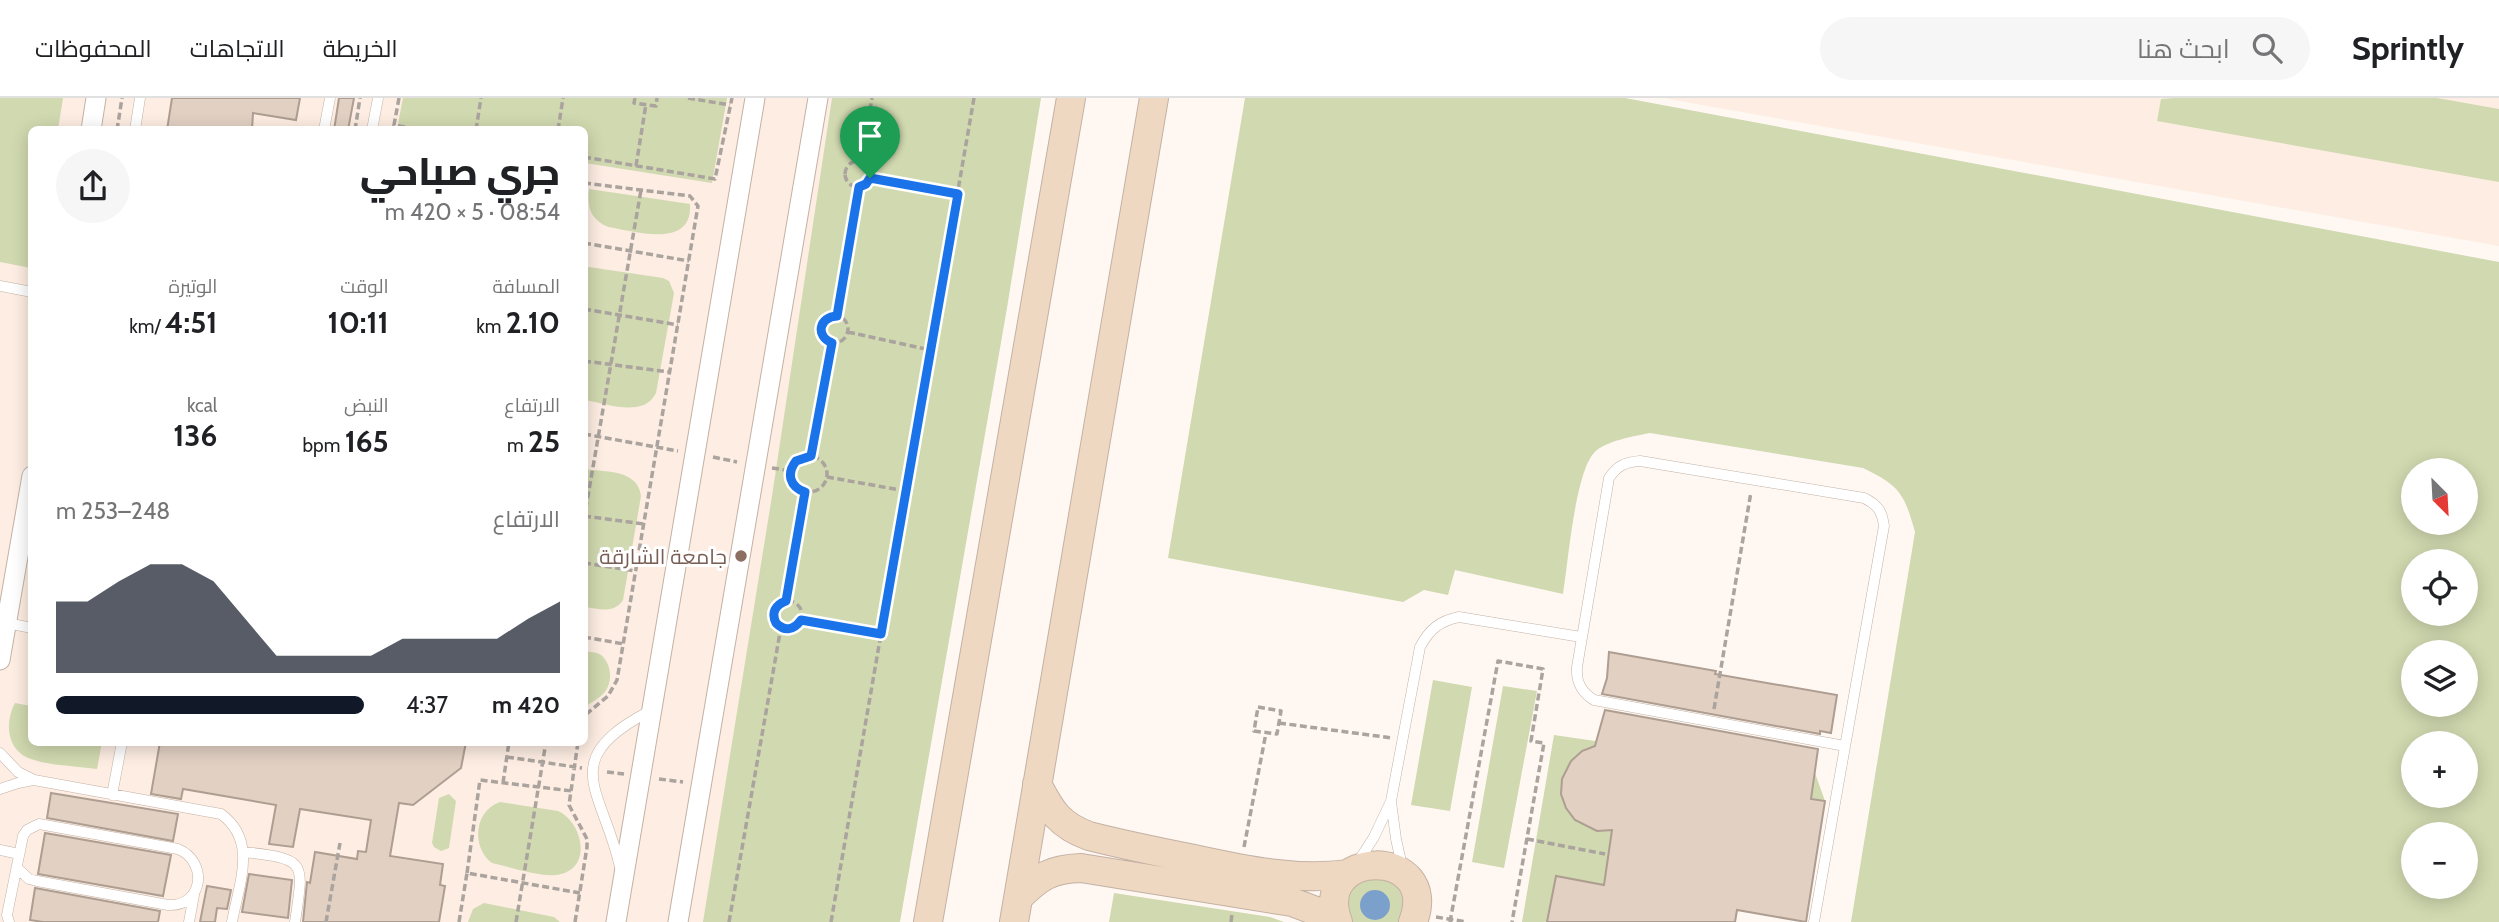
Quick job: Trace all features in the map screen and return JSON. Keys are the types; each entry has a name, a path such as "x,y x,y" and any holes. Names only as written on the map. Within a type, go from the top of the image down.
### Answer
{"street":[{"path":"92,126 96,98"},
{"path":"615,922 755,98"},
{"path":"678,922 817,106 803,98"},
{"path":"928,922 1071,98"},
{"path":"1016,910 1154,98"},
{"path":"0,660 24,562 28,513"},
{"path":"1037,784 1058,819 1074,831 1160,866"},
{"path":"1238,881 1308,878 1350,872 1363,866 1386,865 1405,876 1413,887 1417,900 1415,918"},
{"path":"1016,910 1046,874 1062,869 1160,866 1238,881 1305,906 1336,922"},
{"path":"1336,922 1335,899 1339,886 1350,872"}],"lane":[{"path":"136,126 140,98"},
{"path":"325,126 330,98"},
{"path":"373,126 378,98"},
{"path":"0,286 28,291"},
{"path":"1814,922 1884,526 1882,514 1875,504 1864,498 1640,461 1621,465 1609,478 1581,637 1576,677 1586,695 1594,700 1845,746"},
{"path":"1350,872 1374,837 1391,801 1420,647 1426,636 1440,623 1459,617 1581,637"},
{"path":"7,623 28,627"},
{"path":"623,882 611,832 594,791 592,769 600,750 610,738 650,711"},
{"path":"112,795 121,746"},
{"path":"0,752 18,772 34,780 221,814 238,830 244,852 232,922"},
{"path":"0,789 34,780"},
{"path":"1391,801 1405,876"},
{"path":"9,922 7,915 23,836 27,830 39,824 178,849 194,859 198,868 189,922"},
{"path":"0,850 19,854"},
{"path":"244,852 283,856 292,861 299,870 301,880 295,922"},
{"path":"17,868 29,879 168,905 183,904 194,894"}],"path":[{"path":"118,126 122,98"},
{"path":"356,126 360,98"},
{"path":"399,98 394,125 400,126"},
{"path":"477,126 481,98"},
{"path":"559,126 563,98"},
{"path":"635,98 634,103 656,106 657,98"},
{"path":"688,98 730,105"},
{"path":"588,158 715,179 732,98"},
{"path":"861,162 872,98"},
{"path":"831,922 974,98"},
{"path":"636,166 646,104"},
{"path":"861,162 870,170 870,178 866,184 859,187 848,182 845,173 849,166 861,162"},
{"path":"870,178 958,194"},
{"path":"588,184 694,199 698,210 617,680 608,696 588,713"},
{"path":"837,316 859,187"},
{"path":"588,499 641,190"},
{"path":"588,244 689,261"},
{"path":"588,310 678,325"},
{"path":"837,316 846,322 848,332 842,341 832,343 825,340 821,327 824,321 837,316"},
{"path":"848,332 930,349"},
{"path":"811,456 832,343"},
{"path":"588,362 669,372"},
{"path":"811,456 821,461 827,471 827,478 821,488 805,492 795,487 790,471 796,461 811,456"},
{"path":"827,478 906,491"},
{"path":"1712,722 1753,480"},
{"path":"786,601 805,492"},
{"path":"588,517 644,524"},
{"path":"588,564 636,571"},
{"path":"786,601 793,602 799,607 801,620 792,629 781,627 774,618 776,607 786,601"},
{"path":"801,620 881,634"},
{"path":"729,922 781,627"},
{"path":"588,639 624,644"},
{"path":"1450,921 1498,661 1544,669 1531,741 1544,743 1512,922"},
{"path":"1258,707 1281,711 1279,723 1277,734 1254,730 1258,707"},
{"path":"1279,723 1403,739"},
{"path":"1231,922 1266,733"},
{"path":"503,783 508,746"},
{"path":"516,922 546,746"},
{"path":"575,922 587,838 569,805 578,746"},
{"path":"459,922 480,780 572,791"},
{"path":"1527,839 1605,854"},
{"path":"326,922 340,843"},
{"path":"467,873 580,893"},
{"path":"1415,918 1467,922"}],"shaded area":[{"name":"جامعة الشارقة","path":"0,98 978,98 835,922 0,922"},
{"path":"1664,98 2499,98 2499,246 1702,105"}],"green space":[{"path":"0,98 63,98 58,126 28,126 28,267 0,262"},
{"path":"403,98 727,98 712,183 588,163 588,126 398,126"},
{"path":"832,98 1041,98 900,922 703,922 772,496"},
{"path":"1245,98 1625,98 2499,262 2499,922 1851,922 1915,532 1899,492 1885,480 1863,468 1650,433 1620,440 1599,449 1587,464 1577,498 1563,594 1455,570 1448,595 1424,590 1403,602 1168,558"},
{"path":"2437,98 2499,109 2499,182 2157,121 2161,99"},
{"path":"589,189 690,204 688,218 682,228 672,233 646,234 608,227 591,212"},
{"path":"588,267 663,278 669,281 674,293 656,393 643,405 624,407 588,401"},
{"path":"588,469 627,476 639,487 641,496 623,600 611,609 588,607"},
{"path":"588,652 605,659 610,674 607,689 588,705"},
{"path":"1433,680 1472,687 1450,811 1411,805"},
{"path":"1503,686 1537,691 1504,868 1472,862"},
{"path":"15,703 28,705 28,746 101,746 97,769 47,763 23,755 12,743 10,736 9,719"},
{"path":"1554,735 1815,773 1825,801 1640,769 1582,751 1570,764 1562,791 1564,803 1581,823 1612,830 1604,885 1548,922 1522,922"},
{"path":"449,794 456,801 449,848 441,851 432,843 439,798"},
{"path":"500,802 558,811 567,817 579,835 580,856 576,865 568,872 549,875 492,863 481,848 478,830 485,813"},
{"path":"1363,876 1393,879 1406,897 1402,922 1348,922 1348,889"},
{"path":"1114,893 1270,917 1284,922 1109,922"},
{"path":"484,903 554,917 560,922 468,922 473,909"}],"water":[{"path":"1375,890 1385,895 1390,905 1385,915 1375,920 1365,915 1360,905 1365,895"}],"building":[{"path":"172,98 300,98 296,120 253,113 252,126 168,126"},
{"path":"339,98 354,98 349,126 335,126"},
{"path":"1609,652 1837,695 1831,733 1820,731 1820,734 1602,694 1607,678"},
{"path":"1605,710 1818,749 1811,799 1825,801 1806,922 1737,910 1735,922 1547,922 1556,876 1604,885 1612,830 1597,831 1575,820 1566,808 1561,794 1562,779 1571,761 1582,751 1595,746"},
{"path":"159,746 465,746 461,768 413,805 399,803 390,856 443,864 440,885 445,886 439,922 303,922 307,882 310,883 315,852 357,859 358,851 366,852 371,820 300,809 293,847 269,844 276,805 183,789 181,799 151,794"},
{"path":"51,793 178,814 173,841 47,818"},
{"path":"45,833 171,855 163,896 38,874"},
{"path":"249,874 292,880 288,918 242,912"},
{"path":"207,886 231,890 227,909 217,908 215,922 200,922"},
{"path":"35,888 160,911 158,922 30,920"}],"place":[{"name":"جامعة الشارقة","path":"741,556"}],"route":[{"path":"870,178 958,194 881,634 801,620 792,629 786,629 776,623 774,612 776,607 786,601 805,492 795,487 790,471 800,458 811,456 832,343 825,340 821,327 824,321 837,316 859,187 869,182 870,178"}]}
